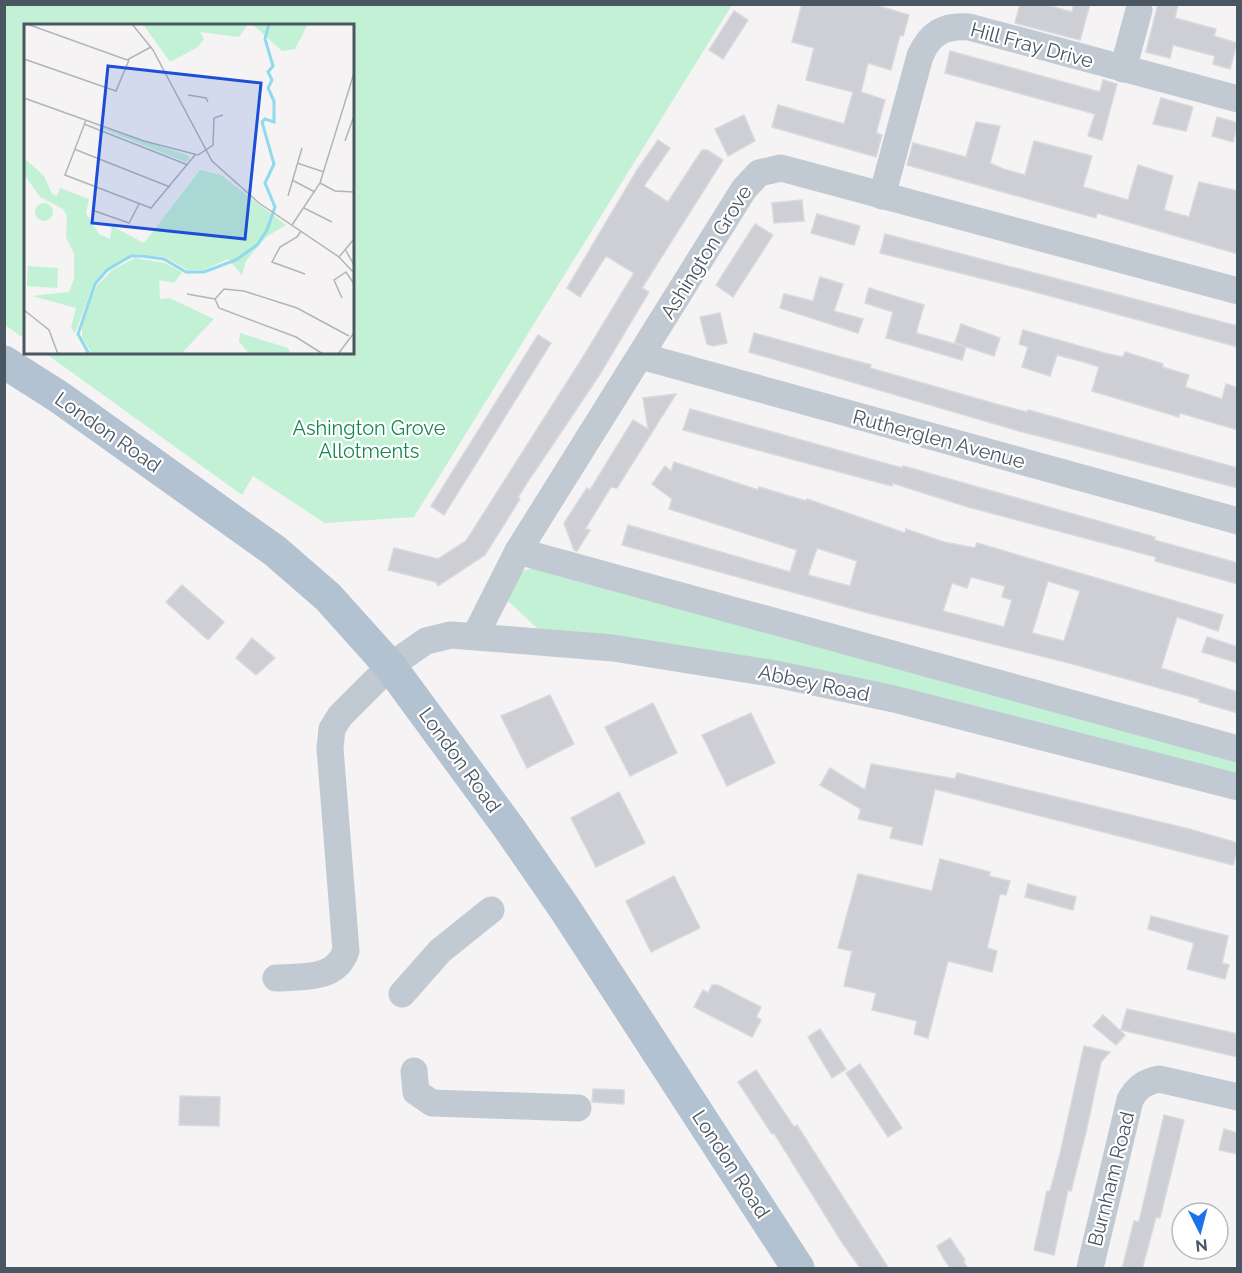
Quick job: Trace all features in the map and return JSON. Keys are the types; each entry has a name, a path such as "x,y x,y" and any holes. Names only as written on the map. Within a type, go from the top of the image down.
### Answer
{"main road":[{"name":"London Road","path":"4,362 59,397 275,551 327,597 390,666 561,903 798,1269"}],"street":[{"path":"1123,69 1139,10"},
{"name":"Hill Fray Drive","path":"882,196 920,56 926,43 939,31 957,26 969,27 1238,99"},
{"name":"Ashington Grove","path":"475,636 518,551 744,189 759,173 781,168 1238,291"},
{"name":"Rutherglen Avenue","path":"641,356 1238,521"},
{"path":"518,551 1238,749"},
{"name":"Abbey Road","path":"276,978 321,975 334,969 344,958 348,943 330,748 332,729 340,716 390,666 416,646 432,639 451,635 613,648 776,674 894,699 1238,787"},
{"path":"402,994 441,951 491,910"},
{"path":"414,1071 416,1092 432,1103 578,1108"},
{"name":"Burnham Road","path":"1090,1269 1130,1100 1135,1091 1149,1081 1160,1080 1238,1097"}],"green space":[{"name":"Ashington Grove Allotments","path":"5,4 732,5 414,517 325,523 253,476 242,495 46,354 354,354 354,24 24,24 24,338 5,325"},
{"path":"538,566 1237,755 1237,776 538,629 508,601 520,572"}],"building":[{"path":"802,4 872,4 909,15 903,36 900,35 891,70 868,63 861,92 885,100 876,133 882,135 876,157 772,127 778,105 844,124 853,92 806,80 814,48 792,42"},
{"path":"1020,4 1043,4 1072,12 1074,4 1090,4 1080,40 1015,23"},
{"path":"1158,4 1178,4 1175,18 1216,29 1214,36 1237,43 1230,69 1213,64 1215,56 1173,45 1170,58 1146,52"},
{"path":"734,11 748,20 723,59 709,50"},
{"path":"950,51 1100,92 1103,80 1117,84 1102,140 1088,136 1095,114 945,73"},
{"path":"1161,98 1193,107 1186,131 1153,124"},
{"path":"744,115 755,141 728,156 715,129"},
{"path":"1217,117 1238,123 1233,142 1212,136"},
{"path":"976,122 1000,126 990,163 1025,175 1034,141 1092,156 1083,187 1128,200 1138,165 1173,176 1164,210 1189,217 1199,182 1238,191 1238,254 1097,213 1096,218 907,165 913,143 966,157"},
{"path":"658,140 670,148 644,186 668,202 702,150 707,150 723,160 642,288 649,292 600,374 518,497 520,499 485,555 438,586 436,582 388,570 394,548 438,559 466,541 583,357 634,273 606,256 580,297 567,288 637,170"},
{"path":"802,200 804,221 774,223 772,203"},
{"path":"817,214 860,226 854,245 811,233"},
{"path":"755,224 773,235 733,297 716,285"},
{"path":"885,234 1238,326 1238,347 880,253"},
{"path":"820,277 843,284 834,311 863,319 858,333 780,308 784,294 813,301"},
{"path":"869,288 924,305 916,333 966,347 962,360 886,338 893,312 865,303"},
{"path":"720,313 727,343 713,346 707,344 700,317"},
{"path":"961,324 1000,338 994,356 955,343"},
{"path":"1023,330 1104,353 1123,357 1125,352 1163,364 1162,367 1189,375 1185,387 1222,399 1226,384 1238,388 1238,430 1180,413 1179,417 1092,391 1099,367 1084,362 1057,355 1050,376 1022,367 1028,347 1019,344"},
{"path":"754,333 871,365 870,368 996,404 1027,412 1028,410 1238,468 1238,488 1019,431 749,352"},
{"path":"538,335 551,343 444,515 431,506"},
{"path":"676,394 617,488 611,487 585,529 590,530 577,551 574,550 564,523 587,488 590,490 633,420 648,429 643,398"},
{"path":"690,409 902,468 903,466 1155,537 1154,540 1238,563 1238,584 1155,561 1156,557 968,507 892,483 892,486 683,430"},
{"path":"674,462 758,490 759,487 806,501 807,499 905,533 906,529 944,542 975,548 977,543 1223,615 1218,631 1177,617 1161,668 1238,692 1238,713 1199,702 1199,699 1069,663 868,613 622,545 628,525 790,572 797,550 669,509 672,499 652,484 665,466 671,471","holes":["817,548 857,561 850,586 808,575","971,577 1005,586 1002,597 1012,600 1004,627 943,611 952,583 967,588","1048,581 1080,591 1064,641 1032,633"]},
{"path":"182,585 224,622 208,640 166,602"},
{"path":"1207,637 1238,647 1238,663 1202,652"},
{"path":"252,638 275,658 256,675 236,658"},
{"path":"550,695 574,744 527,768 501,716"},
{"path":"653,703 677,753 630,776 605,727"},
{"path":"751,713 775,763 727,786 702,735"},
{"path":"871,764 955,779 957,773 1189,829 1238,843 1238,848 1233,865 935,789 922,845 890,838 893,827 858,819 861,809 820,785 830,768 865,790"},
{"path":"619,792 645,843 596,867 571,818"},
{"path":"940,859 990,872 989,876 1010,881 1006,895 1000,894 987,948 997,951 992,972 948,961 928,1038 914,1034 917,1021 872,1010 876,993 844,986 852,951 838,948 858,874 932,891"},
{"path":"674,876 700,928 651,952 626,901"},
{"path":"1028,884 1076,897 1073,910 1025,897"},
{"path":"1151,916 1228,936 1222,963 1229,965 1225,979 1187,969 1194,943 1148,929"},
{"path":"712,985 718,985 761,1007 756,1017 761,1020 752,1037 694,1007 703,990 708,993"},
{"path":"1127,1009 1238,1034 1238,1057 1121,1030"},
{"path":"1103,1015 1125,1035 1116,1045 1093,1026"},
{"path":"820,1029 846,1069 832,1078 808,1037"},
{"path":"1084,1046 1110,1052 1101,1062 1086,1132 1071,1191 1068,1190 1054,1255 1034,1250 1047,1191 1050,1191 1060,1154"},
{"path":"860,1064 902,1128 888,1137 846,1073"},
{"path":"756,1070 794,1127 797,1125 889,1269 861,1269 843,1244 774,1133 772,1134 738,1082"},
{"path":"593,1089 624,1090 624,1104 592,1102"},
{"path":"180,1096 220,1097 219,1126 179,1125"},
{"path":"1164,1115 1184,1120 1160,1218 1156,1217 1142,1269 1122,1269 1134,1221 1139,1222"},
{"path":"1224,1129 1238,1133 1238,1154 1219,1150"},
{"path":"950,1238 965,1260 963,1261 968,1269 951,1269 944,1259 937,1246"}]}
